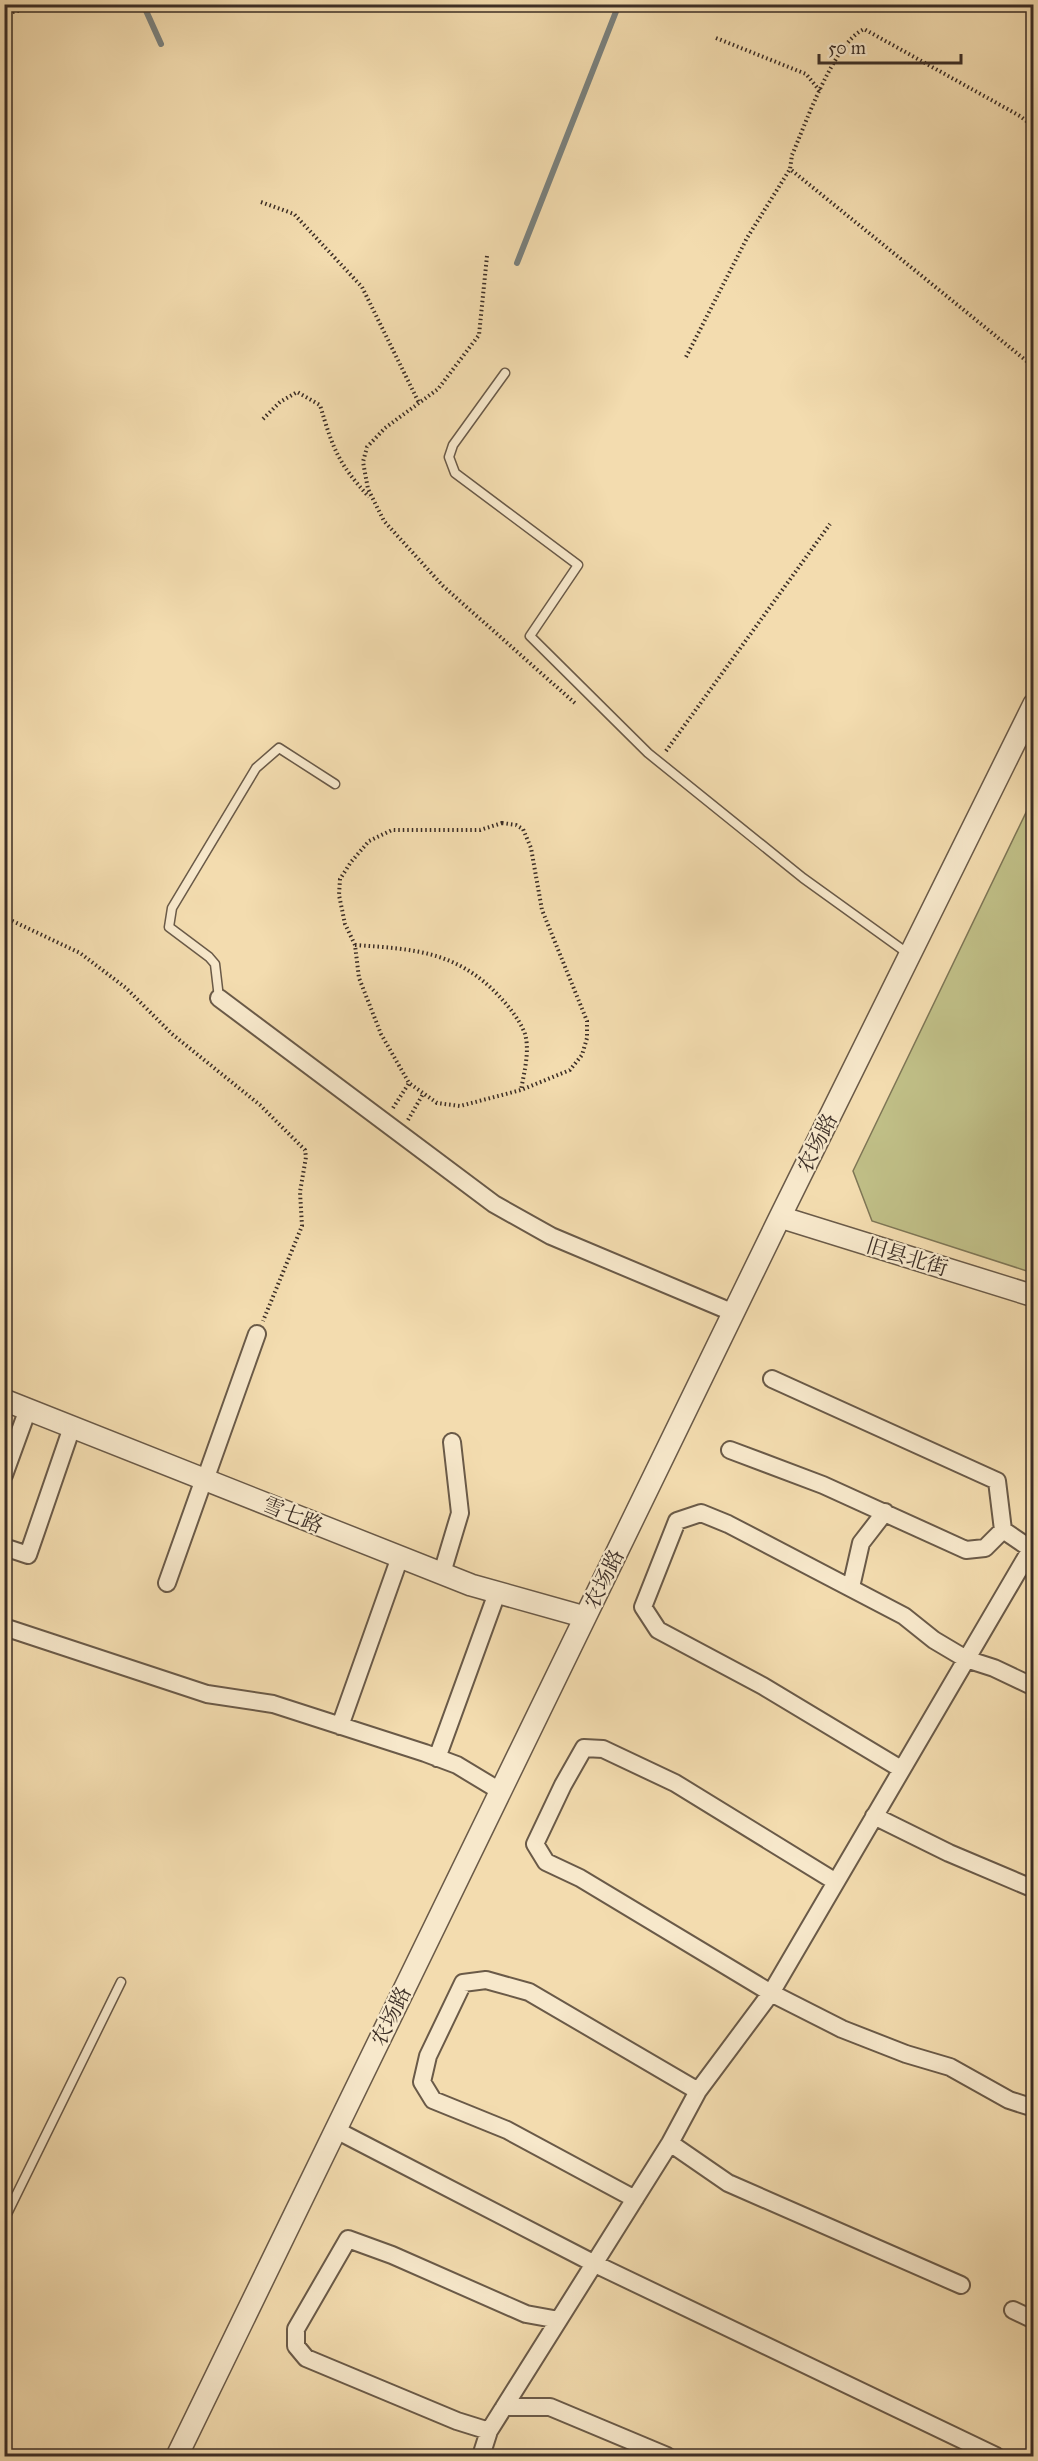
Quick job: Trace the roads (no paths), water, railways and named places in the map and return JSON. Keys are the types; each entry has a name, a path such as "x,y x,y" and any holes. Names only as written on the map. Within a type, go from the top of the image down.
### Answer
{"street":[{"name":"农场路","path":"177,2457 780,1217 1034,704"},
{"path":"219,998 494,1204 551,1236 734,1313"},
{"name":"旧县北街","path":"780,1217 1034,1296"},
{"path":"166,1583 257,1334"},
{"path":"772,1379 997,1481 1003,1530"},
{"name":"雪七路","path":"4,1400 442,1574 497,1593 585,1617"},
{"path":"4,1475 28,1409"},
{"path":"4,1547 28,1556 72,1427"},
{"path":"442,1574 460,1513 452,1442"},
{"path":"730,1450 823,1485 966,1550 985,1548 1003,1530"},
{"path":"851,1587 861,1543 885,1512"},
{"path":"901,1769 763,1686 658,1630 643,1607 677,1521 701,1513 728,1524 904,1616 934,1640 966,1659 994,1668 1034,1687"},
{"path":"481,2457 489,2431 670,2143 698,2091 771,1993 1033,1548 1003,1530"},
{"path":"340,1726 400,1557"},
{"path":"438,1758 497,1593"},
{"path":"4,1627 207,1694 273,1704 438,1758 457,1765 500,1791"},
{"path":"836,1882 675,1783 603,1749 584,1748 563,1785 536,1844 546,1862 580,1878 771,1993 842,2029 906,2054 950,2067 1009,2100 1034,2108"},
{"path":"874,1816 948,1853 1034,1889"},
{"path":"635,2199 507,2130 433,2100 422,2082 428,2056 463,1983 486,1980 529,1992 698,2091"},
{"path":"336,2130 595,2264 996,2457"},
{"path":"670,2143 729,2182 961,2285"},
{"path":"489,2431 457,2421 306,2358 296,2346 296,2329 348,2239 392,2255 526,2314 559,2320"},
{"path":"1013,2310 1034,2320"},
{"path":"504,2407 550,2407 667,2457"}],"lane":[{"path":"505,373 453,445 449,457 455,473 578,565 530,636 659,761 803,878 910,956"},
{"path":"219,998 215,964 170,927 172,908 256,768 279,748 335,784"},
{"path":"4,2220 121,1982"}],"waterway":[{"path":"143,4 161,44"},
{"path":"517,263 619,4"}]}
